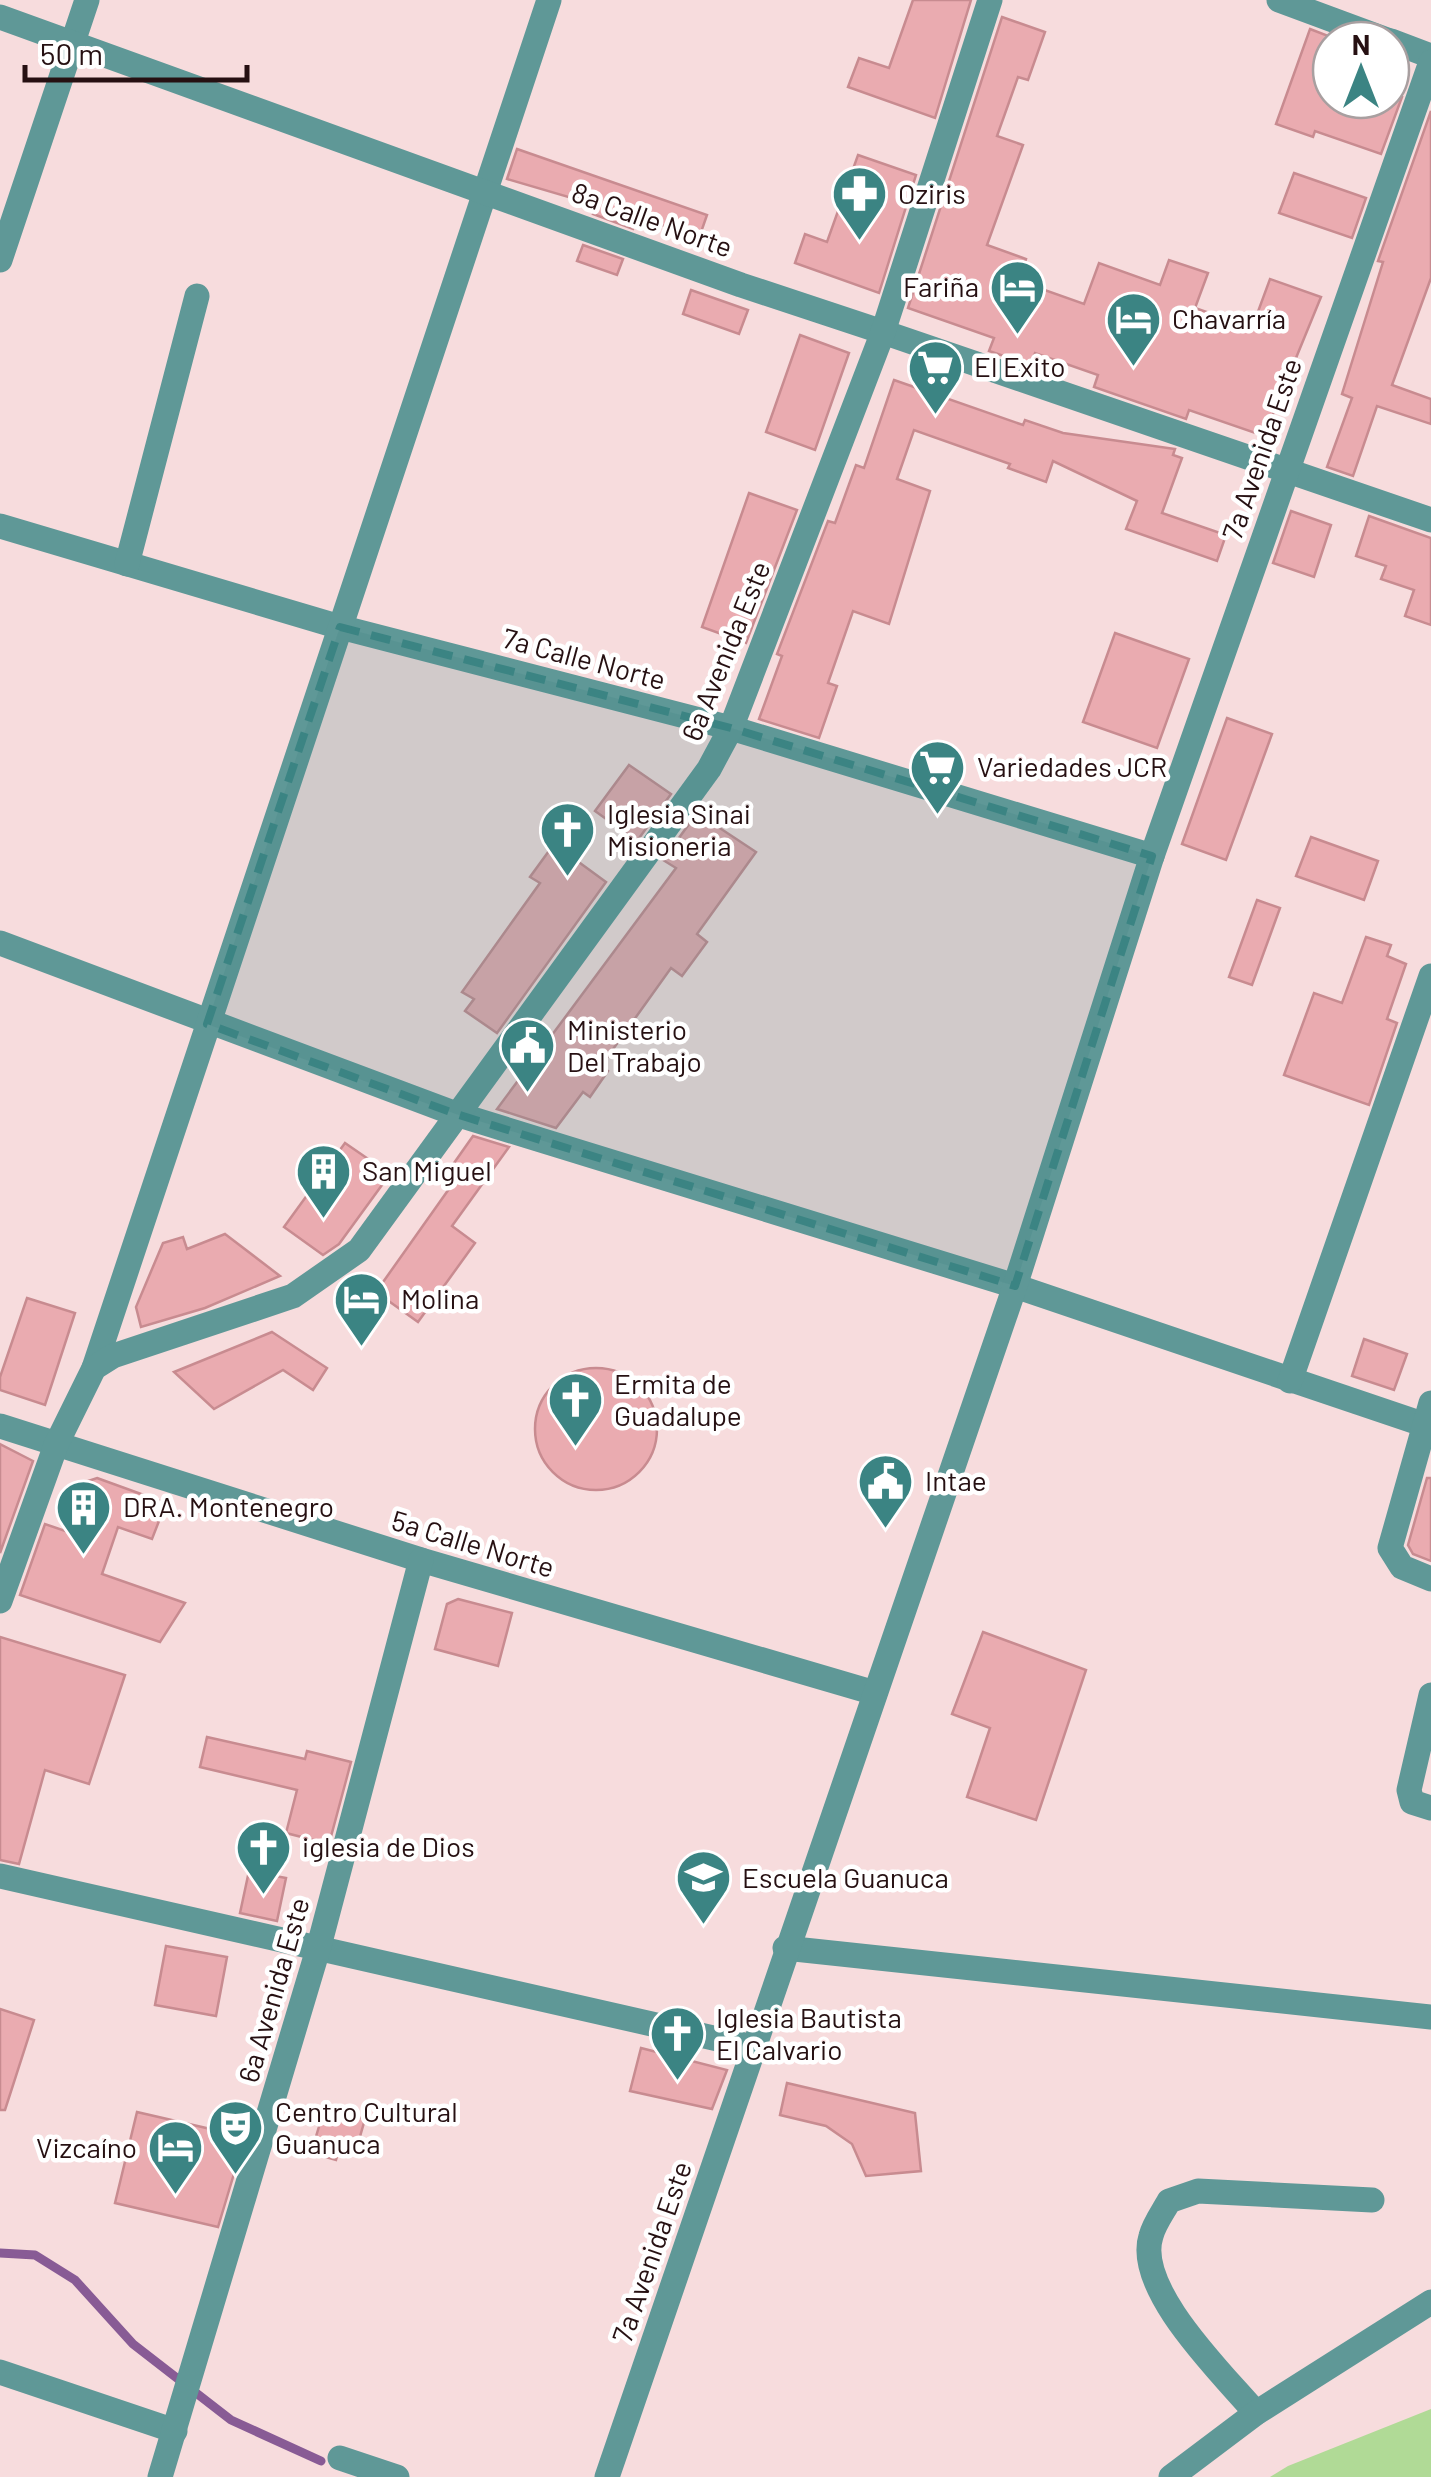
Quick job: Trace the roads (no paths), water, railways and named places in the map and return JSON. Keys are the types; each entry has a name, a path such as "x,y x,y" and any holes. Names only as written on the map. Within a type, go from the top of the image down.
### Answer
{"street":[{"path":"0,260 87,0"},
{"path":"0,1601 56,1445 94,1368 548,0"},
{"name":"6a Avenida Este","path":"94,1368 113,1356 293,1296 359,1250 710,770 730,728 883,332 990,0"},
{"path":"1279,0 1333,20"},
{"name":"8a Calle Norte","path":"0,17 73,40 741,285 1431,520"},
{"name":"7a Avenida Este","path":"608,2477 1015,1286 1152,856 1431,59"},
{"path":"128,564 197,296"},
{"name":"7a Calle Norte","path":"0,526 340,627 730,728 1152,856"},
{"path":"0,944 456,1114 1015,1286 1290,1382 1429,1418 1390,1548 1402,1567 1431,1579"},
{"path":"1290,1382 1431,976"},
{"name":"5a Calle Norte","path":"0,1426 421,1560 875,1693"},
{"name":"6a Avenida Este","path":"160,2477 319,1946 421,1560"},
{"path":"1431,1695 1409,1790 1412,1802 1431,1808"},
{"path":"0,1876 753,2047"},
{"path":"786,1948 1431,2017"},
{"path":"1256,2413 1172,2314 1153,2276 1149,2239 1169,2201 1198,2191 1372,2200"},
{"path":"1171,2477 1256,2413 1431,2302"},
{"path":"0,2372 175,2431"},
{"path":"340,2458 397,2477"}],"waterway":[{"path":"0,2253 35,2255 75,2280 133,2344 231,2420 321,2461"}],"place":[{"name":"Oziris","path":"859,243"},
{"name":"Fariña","path":"1018,336"},
{"name":"Chavarría","path":"1133,368"},
{"name":"El Exito","path":"935,416"},
{"name":"Variedades JCR","path":"938,816"},
{"name":"Iglesia Sinai Misioneria","path":"568,879"},
{"name":"Ministerio Del Trabajo","path":"528,1095"},
{"name":"San Miguel","path":"323,1220"},
{"name":"Molina","path":"362,1348"},
{"name":"Ermita de Guadalupe","path":"575,1449"},
{"name":"Intae","path":"886,1530"},
{"name":"DRA. Montenegro","path":"84,1556"},
{"name":"iglesia de Dios","path":"263,1896"},
{"name":"Escuela Guanuca","path":"703,1927"},
{"name":"Iglesia Bautista El Calvario","path":"677,2083"},
{"name":"Centro Cultural Guanuca","path":"236,2177"},
{"name":"Vizcaíno","path":"176,2197"}]}
